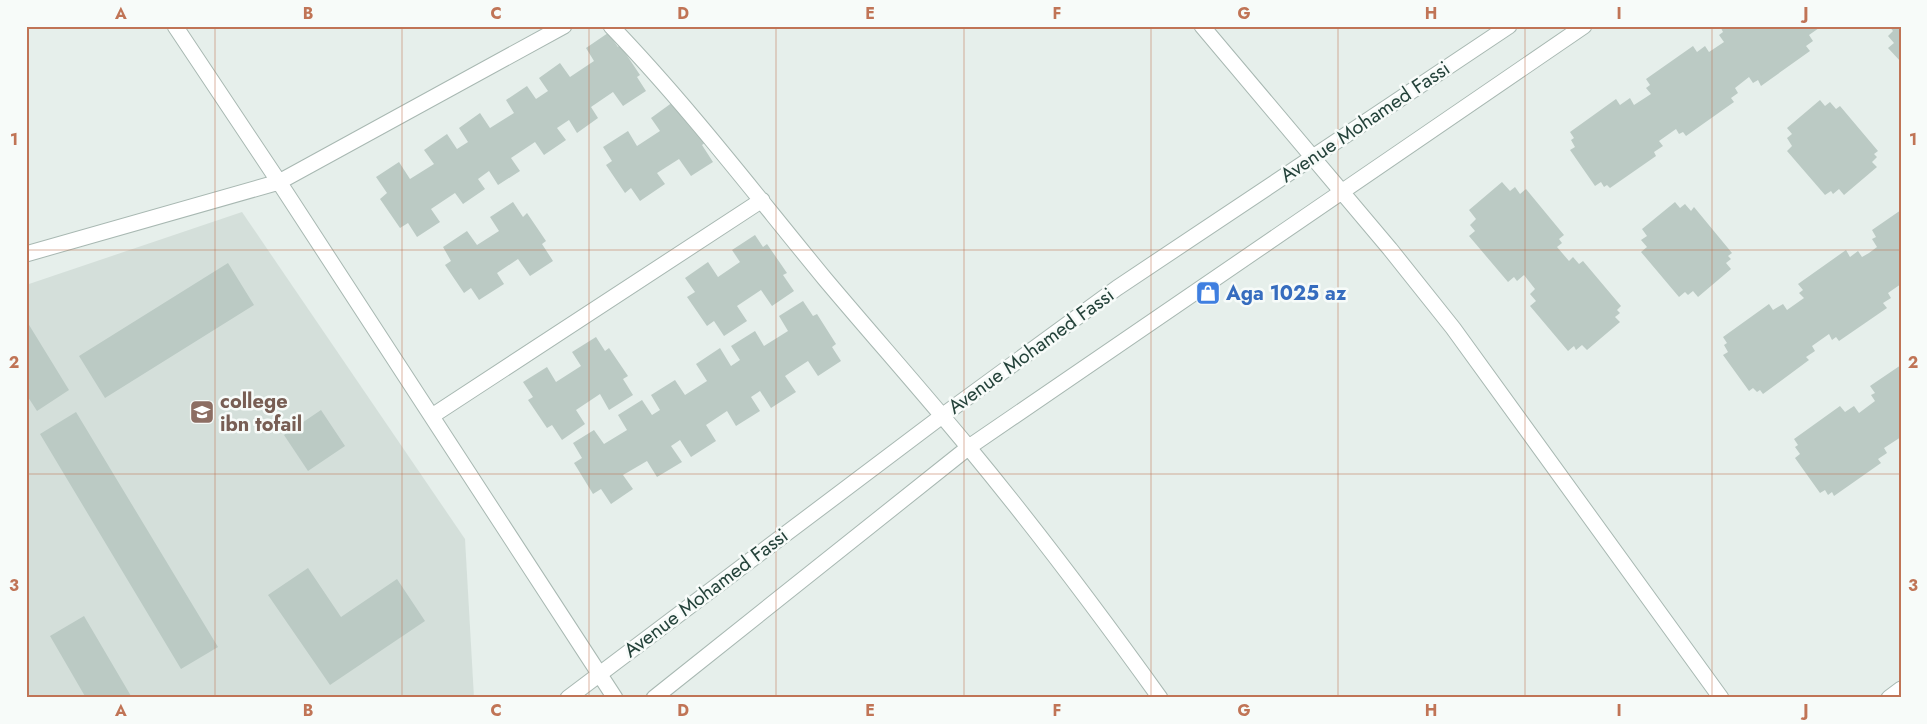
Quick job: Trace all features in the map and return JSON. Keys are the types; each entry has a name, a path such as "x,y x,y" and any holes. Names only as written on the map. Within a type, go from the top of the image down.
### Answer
{"street":[{"path":"175,26 279,182 615,698"},
{"path":"26,254 279,182 564,26"},
{"path":"611,26 652,68 969,448 1051,550 1160,698"},
{"path":"1202,26 1342,192 1453,328 1722,698"},
{"name":"Avenue Mohamed Fassi","path":"568,698 942,416 1118,288 1313,158 1490,31 1509,26"},
{"name":"Avenue Mohamed Fassi","path":"654,698 969,448 1584,26"},
{"path":"432,416 762,200"},
{"path":"1889,698 1901,689"}],"shaded area":[{"name":"college ibn tofail","path":"242,212 465,539 474,698 26,698 26,285"}],"building":[{"path":"1720,26 1817,26 1819,28 1809,35 1813,41 1806,46 1810,51 1761,86 1758,80 1753,83 1749,77 1735,88 1738,93 1731,98 1734,102 1686,136 1683,132 1679,134 1676,129 1659,141 1663,146 1654,152 1656,156 1610,188 1607,185 1604,187 1601,182 1595,186 1570,150 1575,147 1571,140 1574,138 1570,132 1616,99 1620,105 1630,98 1634,105 1651,94 1646,88 1650,85 1646,79 1693,46 1697,52 1705,46 1709,52 1724,42 1719,35 1723,32"},
{"path":"1889,26 1901,26 1901,62 1888,48 1894,43 1888,36 1893,31"},
{"path":"608,33 618,47 620,45 640,75 637,77 646,91 623,106 613,92 591,107 598,118 577,133 569,120 557,128 566,140 544,155 535,142 511,158 520,171 498,185 489,171 478,179 485,189 463,204 455,193 431,209 440,222 417,237 408,223 400,228 380,199 387,193 376,177 399,162 410,179 434,164 424,150 447,134 457,149 468,142 459,128 480,113 490,128 514,113 506,100 527,86 536,99 548,91 539,78 560,63 570,77 594,61 586,48"},
{"path":"1820,100 1825,106 1830,102 1836,109 1840,106 1878,151 1874,154 1877,157 1872,162 1877,167 1844,195 1839,189 1833,194 1831,191 1825,195 1787,151 1792,146 1787,138 1792,134 1787,128"},
{"path":"673,102 706,142 702,145 713,162 691,176 679,159 657,173 665,184 640,201 631,188 625,193 606,165 612,161 603,147 628,131 637,146 660,131 651,118"},
{"path":"1502,182 1510,191 1515,187 1520,194 1526,189 1564,235 1559,239 1562,243 1557,247 1569,261 1573,257 1579,264 1583,261 1621,306 1617,310 1620,313 1615,317 1620,322 1587,350 1582,345 1576,350 1574,346 1568,351 1530,306 1536,301 1530,294 1535,289 1524,275 1517,281 1514,277 1508,282 1469,236 1475,231 1470,225 1476,219 1469,210"},
{"path":"513,202 523,217 527,213 546,241 542,244 553,261 530,276 518,259 497,273 504,284 479,300 471,288 464,293 445,265 451,261 443,247 467,231 477,245 499,231 490,217"},
{"path":"1675,202 1680,208 1685,204 1691,211 1694,207 1732,253 1728,256 1731,259 1726,263 1731,269 1698,297 1693,291 1688,295 1685,292 1679,297 1641,252 1647,247 1641,240 1647,236 1642,229"},
{"path":"1901,210 1901,284 1888,293 1891,298 1883,303 1887,308 1839,341 1836,337 1832,340 1829,334 1812,346 1815,351 1806,357 1809,360 1763,394 1760,390 1757,392 1753,388 1749,391 1723,355 1728,352 1724,345 1727,343 1723,337 1769,304 1773,310 1783,304 1787,310 1804,298 1799,293 1803,290 1798,284 1846,250 1850,257 1858,251 1862,257 1869,253 1877,247 1872,239 1876,237 1872,230"},
{"path":"755,235 763,247 767,244 787,273 783,275 794,291 772,306 761,290 737,306 747,321 724,336 714,321 707,326 687,297 695,292 685,278 708,262 718,277 740,262 732,250"},
{"path":"228,263 254,305 105,398 79,356"},
{"path":"803,301 813,316 817,314 836,344 832,347 841,361 818,376 808,361 785,376 796,392 771,408 760,391 751,397 760,411 736,426 727,411 706,425 716,441 691,457 680,440 671,446 682,462 657,477 647,461 623,475 633,489 611,504 601,489 593,494 574,463 582,458 573,443 594,430 604,444 627,430 618,415 642,400 652,415 660,410 651,395 675,380 685,395 707,381 696,364 720,348 731,366 740,360 731,346 755,331 764,346 788,331 779,316"},
{"path":"26,320 69,390 37,411 26,394"},
{"path":"596,337 605,351 609,348 628,376 623,379 633,395 609,410 600,394 576,410 585,424 562,440 552,425 547,428 528,400 533,397 523,382 547,367 556,382 581,366 572,352"},
{"path":"1901,365 1901,437 1884,448 1887,453 1878,459 1881,463 1834,496 1832,492 1828,495 1825,490 1820,493 1795,458 1800,454 1795,447 1798,445 1794,439 1840,406 1845,412 1854,406 1859,413 1875,401 1871,395 1875,393 1870,386"},
{"path":"321,410 345,446 308,471 284,435"},
{"path":"76,412 218,647 181,669 40,434"},
{"path":"308,568 341,617 397,579 425,621 330,685 268,595"},
{"path":"84,616 131,696 128,698 86,698 50,636"}],"place":[{"name":"Aga 1025 az","path":"1208,293"},
{"name":"college ibn tofail","path":"202,412"}]}
